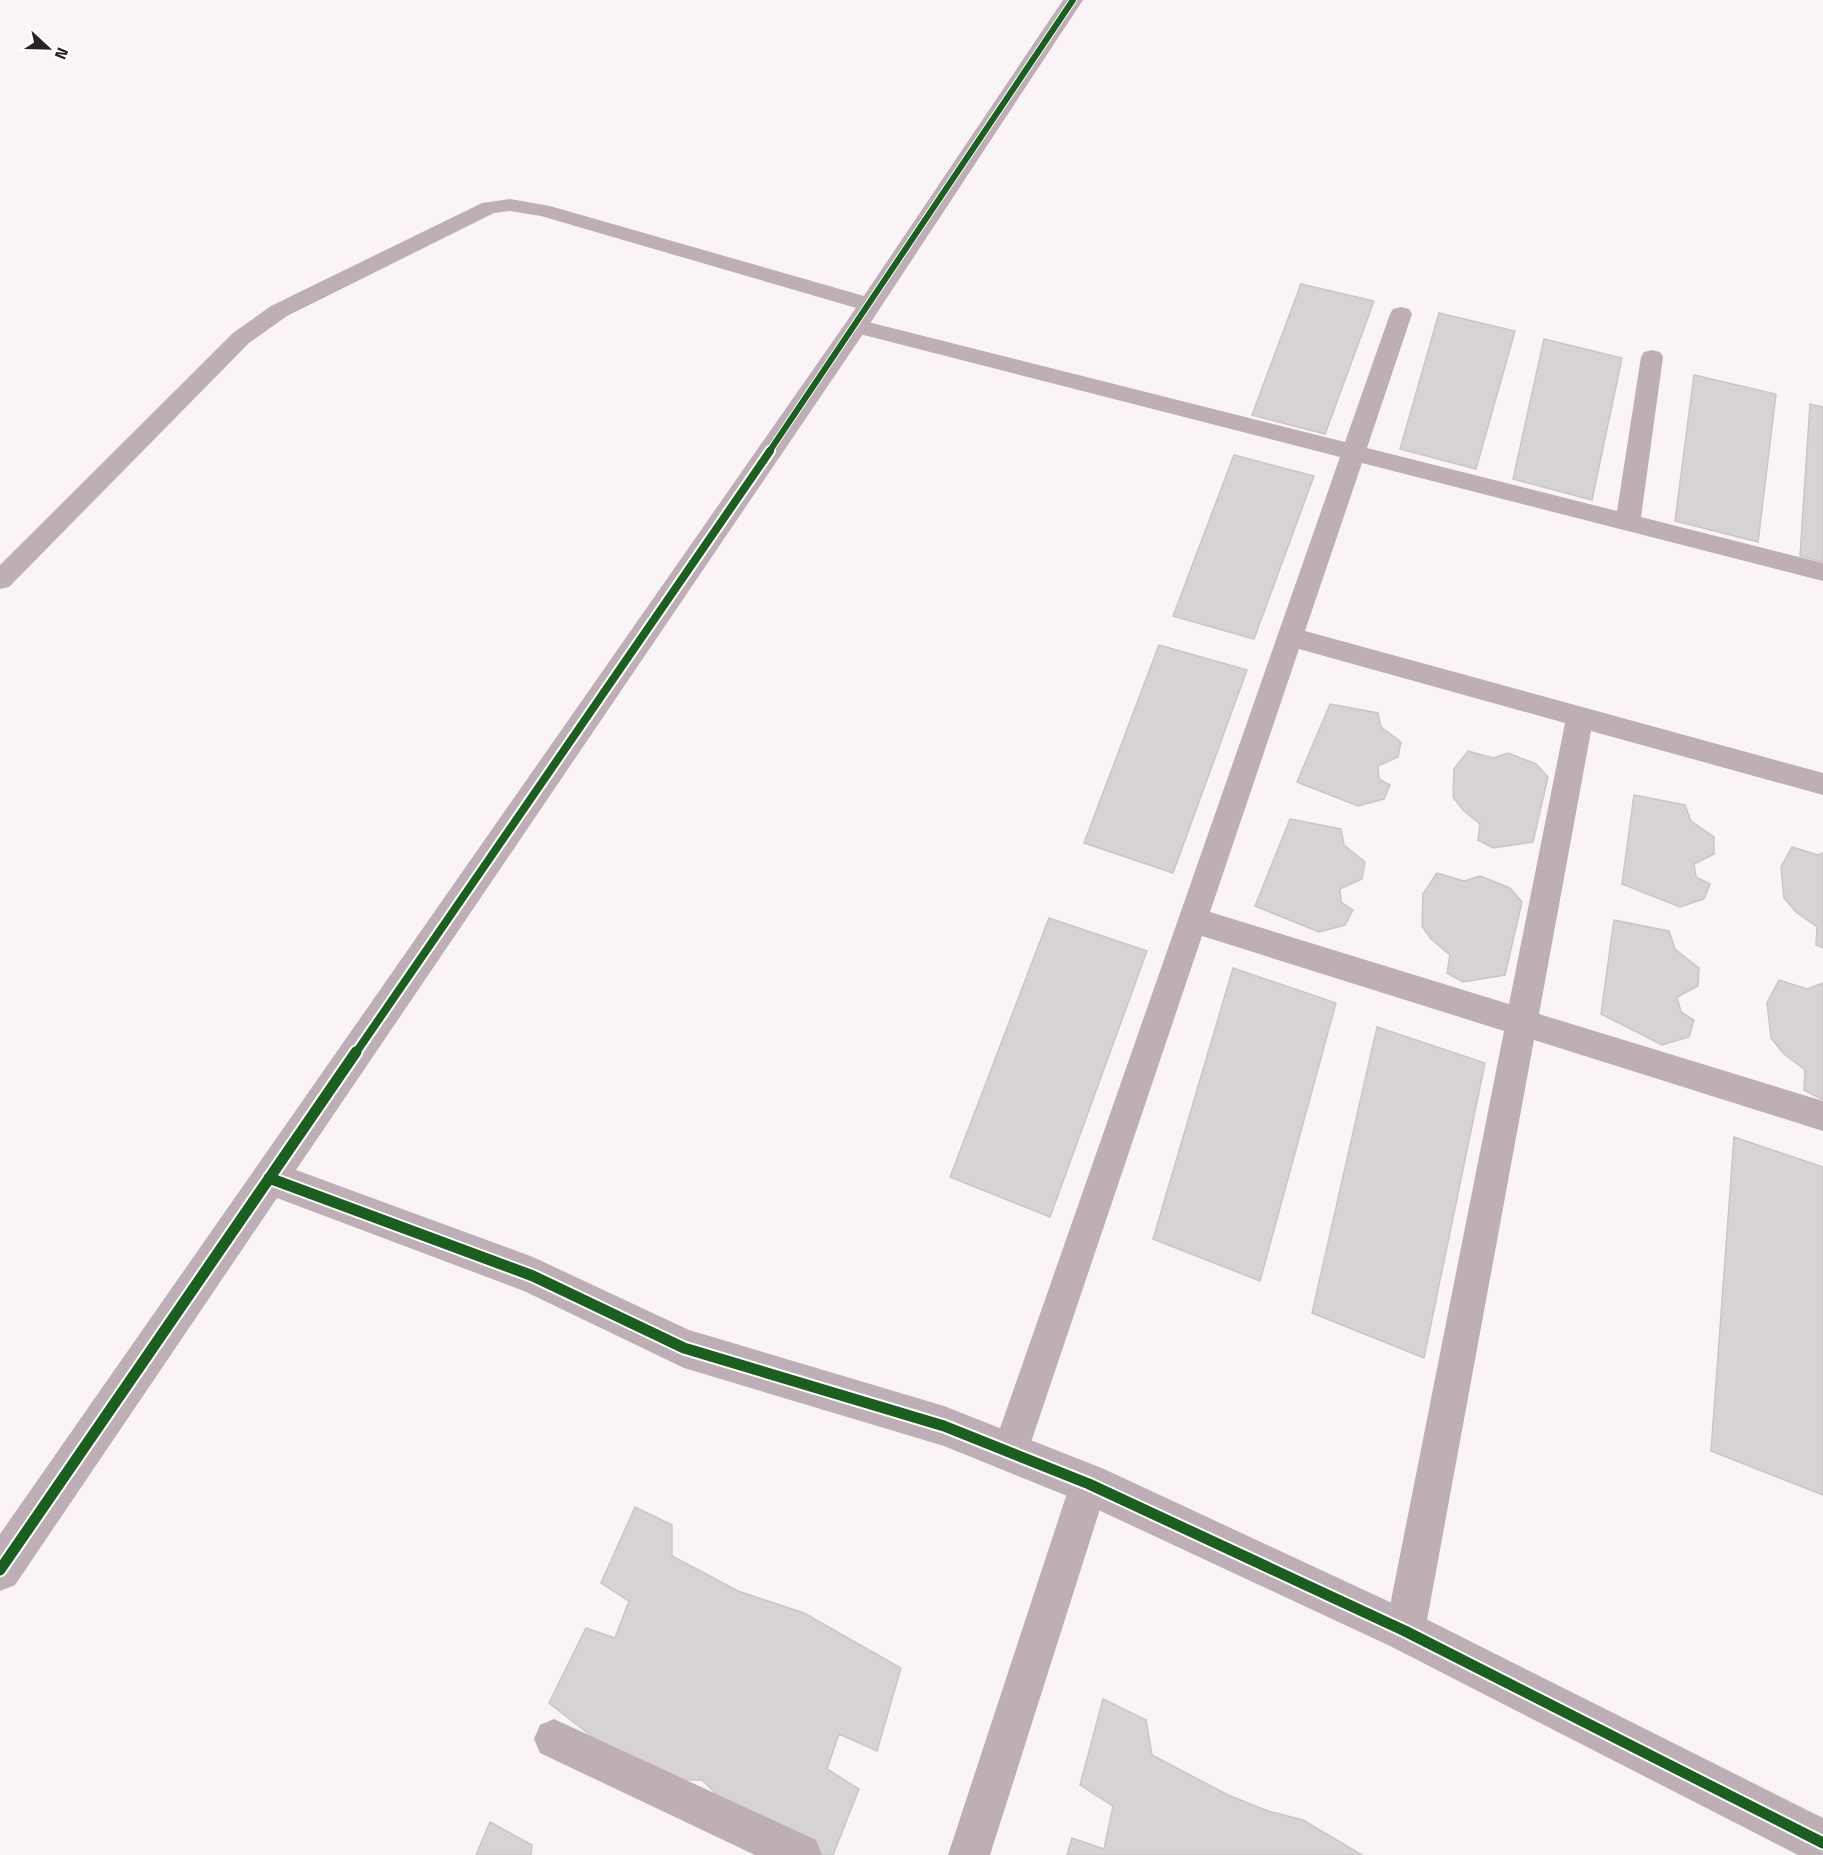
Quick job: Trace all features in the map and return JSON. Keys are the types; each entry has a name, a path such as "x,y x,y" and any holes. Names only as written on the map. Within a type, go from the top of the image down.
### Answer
{"street":[{"path":"0,1570 863,316 1073,0"},
{"path":"269,1178 533,1276 684,1348 944,1426 1009,1454 1089,1484 1405,1631 1823,1843"}],"lane":[{"path":"0,580 242,338 279,311 489,207 510,205 543,210 863,316 1354,452 1823,572"},
{"path":"1009,1454 1401,314"},
{"path":"1628,522 1652,357"},
{"path":"1290,637 1823,784"},
{"path":"1405,1631 1580,716"},
{"path":"1193,920 1823,1116"},
{"path":"969,1855 1089,1484"},
{"path":"554,1738 801,1855"}],"building":[{"path":"1301,284 1374,301 1325,434 1252,415"},
{"path":"1439,313 1515,331 1476,469 1400,449"},
{"path":"1544,339 1622,358 1592,500 1513,479"},
{"path":"1694,375 1776,394 1758,542 1675,521"},
{"path":"1810,404 1823,407 1823,562 1800,556"},
{"path":"1234,455 1314,476 1254,639 1173,616"},
{"path":"1159,645 1247,670 1173,873 1084,843"},
{"path":"1330,704 1378,713 1381,727 1401,742 1398,757 1378,766 1379,779 1390,785 1384,799 1358,806 1297,782"},
{"path":"1468,751 1493,758 1508,753 1536,764 1548,777 1533,842 1493,848 1478,840 1480,824 1463,810 1453,797 1454,769"},
{"path":"1634,795 1685,805 1691,821 1714,837 1714,854 1694,864 1696,877 1710,884 1704,899 1680,907 1622,884"},
{"path":"1290,819 1341,829 1344,845 1365,862 1362,879 1340,889 1341,902 1353,910 1345,925 1319,932 1255,906"},
{"path":"1792,847 1818,855 1823,853 1823,948 1816,945 1817,927 1796,912 1784,898 1781,867"},
{"path":"1437,873 1464,881 1480,876 1510,888 1522,902 1505,975 1463,982 1447,973 1450,955 1431,939 1422,926 1423,894"},
{"path":"1049,918 1147,951 1050,1217 950,1177"},
{"path":"1614,920 1669,931 1675,949 1699,968 1698,986 1677,997 1681,1012 1694,1020 1689,1037 1662,1045 1601,1014"},
{"path":"1233,968 1336,1003 1260,1281 1153,1239"},
{"path":"1779,980 1807,989 1823,983 1823,1100 1804,1090 1805,1070 1783,1053 1771,1038 1767,1003"},
{"path":"1377,1027 1485,1063 1424,1358 1312,1313"},
{"path":"1734,1137 1823,1167 1823,1495 1711,1451"},
{"path":"635,1507 672,1525 672,1556 738,1591 804,1613 901,1668 877,1751 839,1734 827,1769 859,1789 833,1855 821,1855 749,1826 702,1780 663,1780 603,1745 549,1703 586,1628 615,1638 629,1601 601,1583"},
{"path":"1103,1699 1146,1720 1152,1755 1228,1795 1268,1811 1303,1820 1362,1855 1067,1855 1072,1838 1104,1849 1113,1806 1080,1785"},
{"path":"490,1822 532,1845 531,1855 476,1855"}],"cycle path":[{"path":"0,1570 856,326 1073,0"},
{"path":"269,1178 533,1276 684,1348 944,1426 1089,1484 1405,1631 1823,1843"}]}
